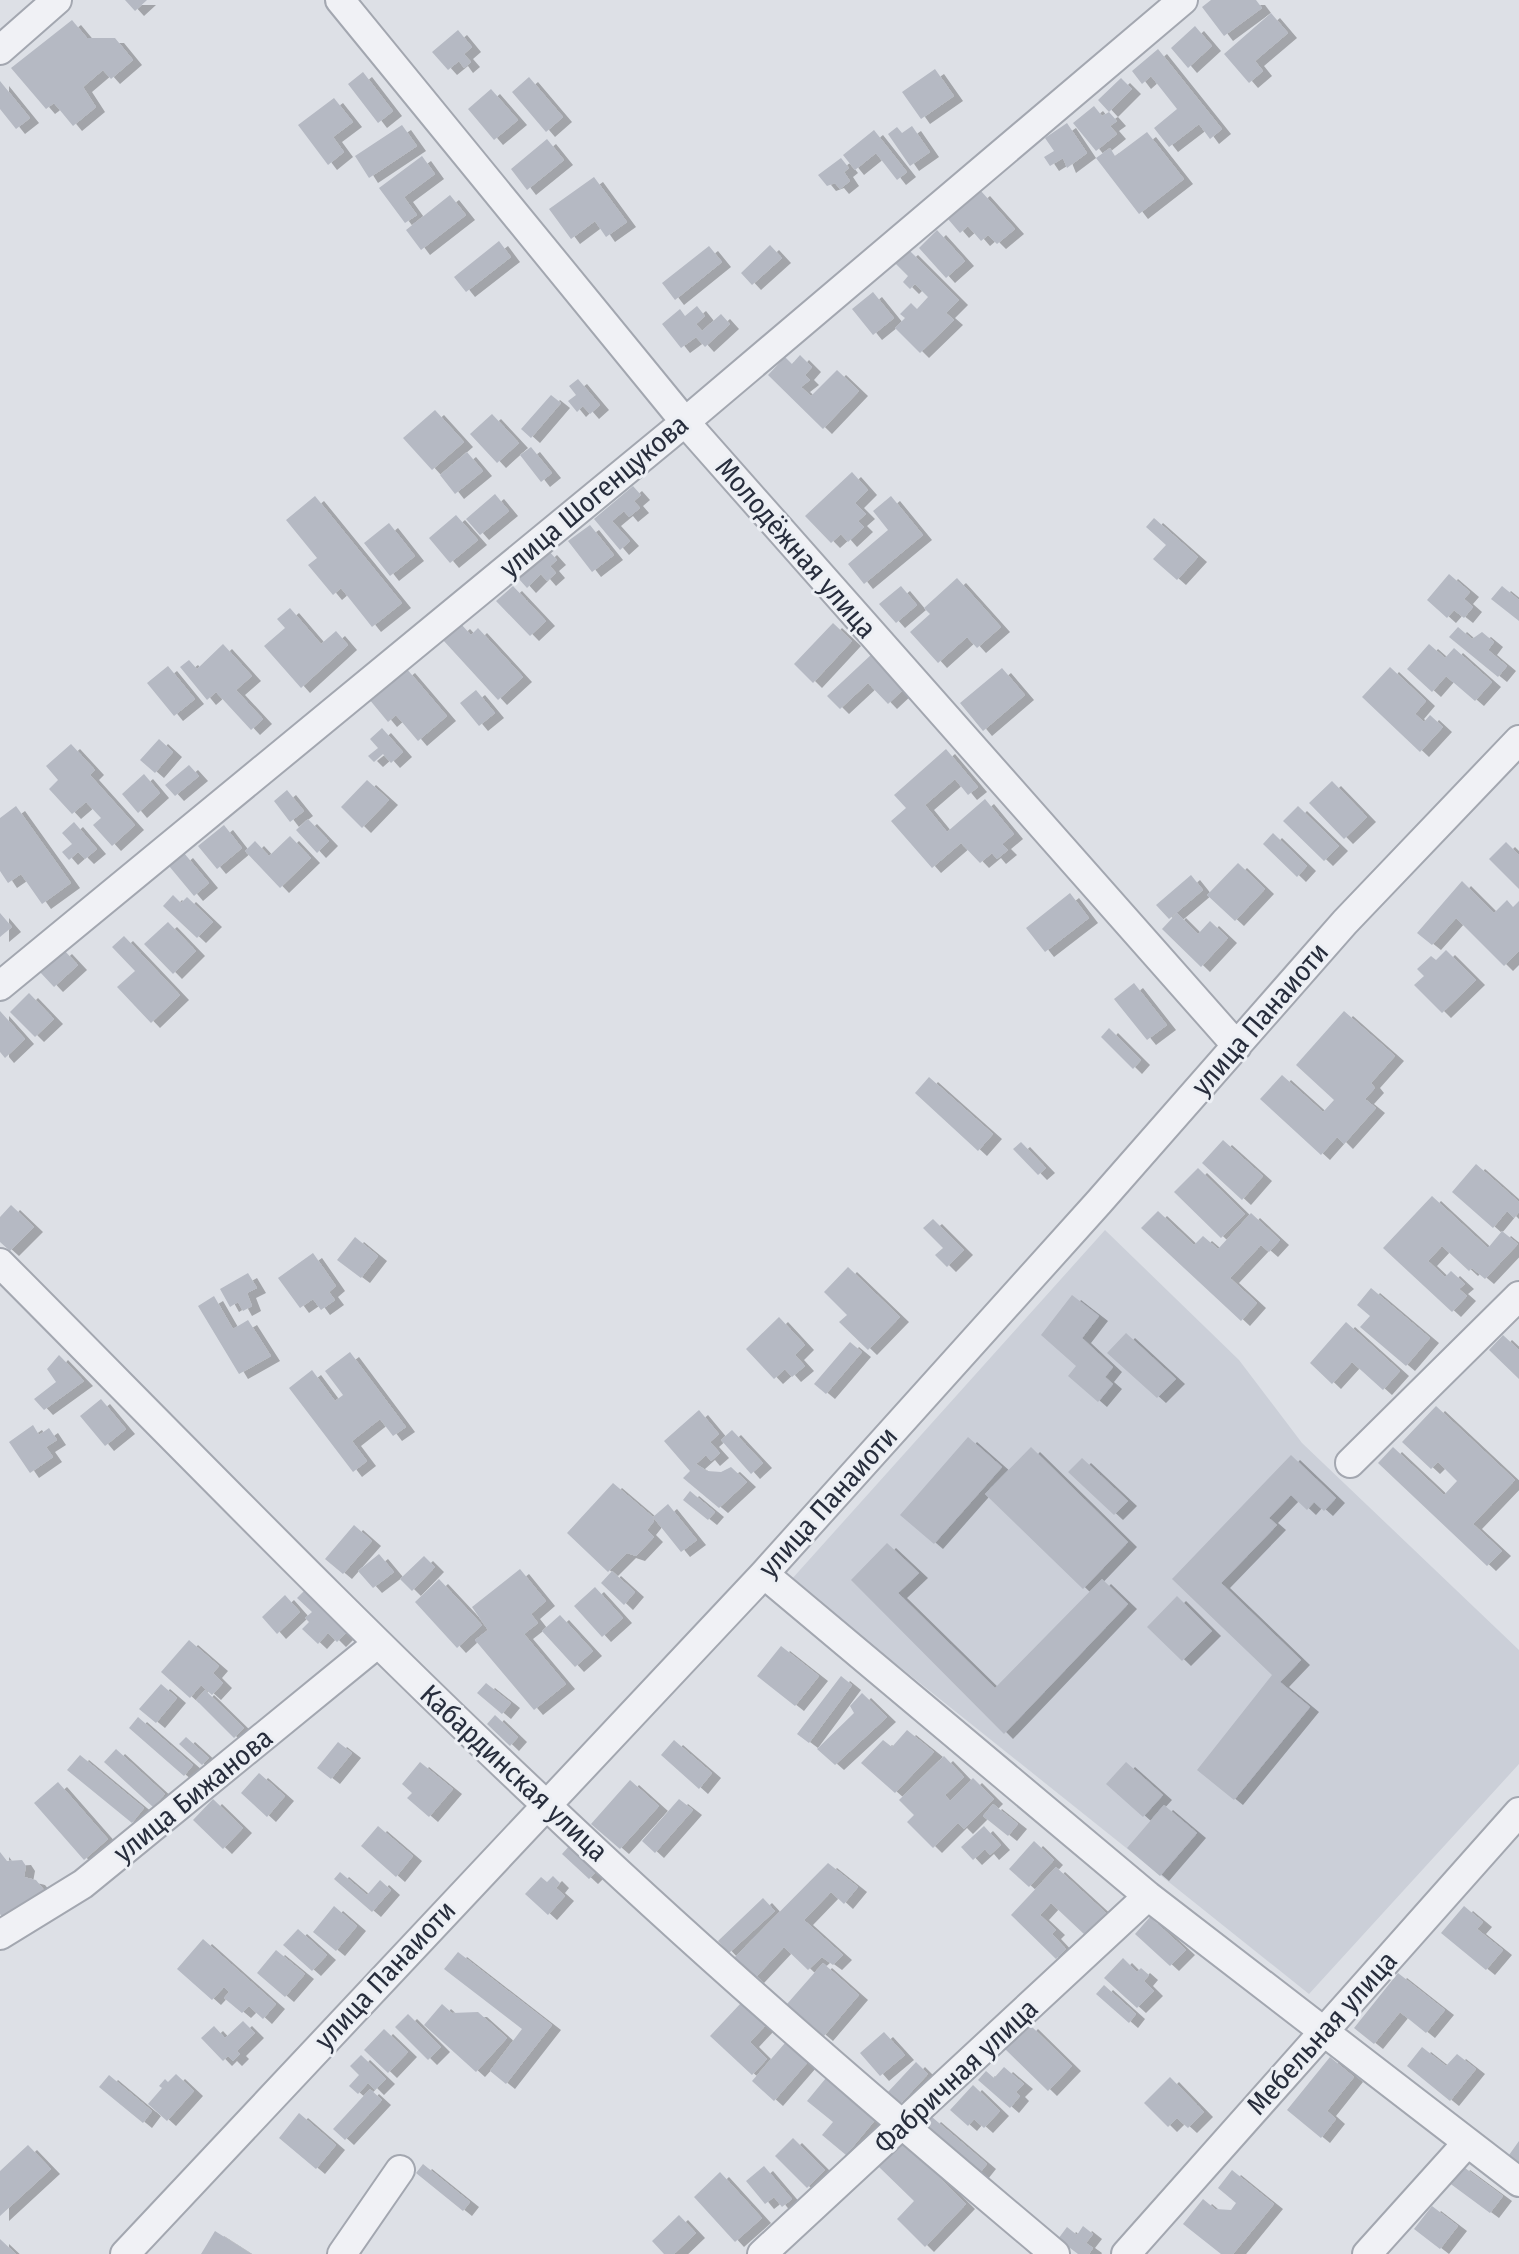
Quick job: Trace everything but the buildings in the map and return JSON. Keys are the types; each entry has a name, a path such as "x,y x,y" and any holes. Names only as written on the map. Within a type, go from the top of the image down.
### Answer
{"street":[{"path":"0,50 57,0"},
{"name":"Молодёжная улица","path":"340,0 685,422 1237,1046"},
{"name":"улица Шогенцукова","path":"0,986 685,422 1183,0"},
{"name":"улица Панаиоти","path":"125,2254 544,1804 764,1574 1345,922 1519,740"},
{"name":"Кабардинская улица","path":"0,1263 378,1643 544,1804 903,2126 1055,2254"},
{"path":"1350,1463 1519,1296"},
{"path":"764,1574 1148,1896 1519,2182"},
{"name":"улица Бижанова","path":"0,1935 83,1884 378,1643"},
{"name":"Мебельная улица","path":"1126,2254 1519,1812"},
{"name":"Фабричная улица","path":"762,2254 1148,1896"},
{"path":"1367,2254 1467,2143"},
{"path":"342,2254 400,2170"}],"shaded area":[{"path":"1105,1230 1239,1360 1302,1443 1519,1650 1519,1764 1309,1994 791,1580"}]}
